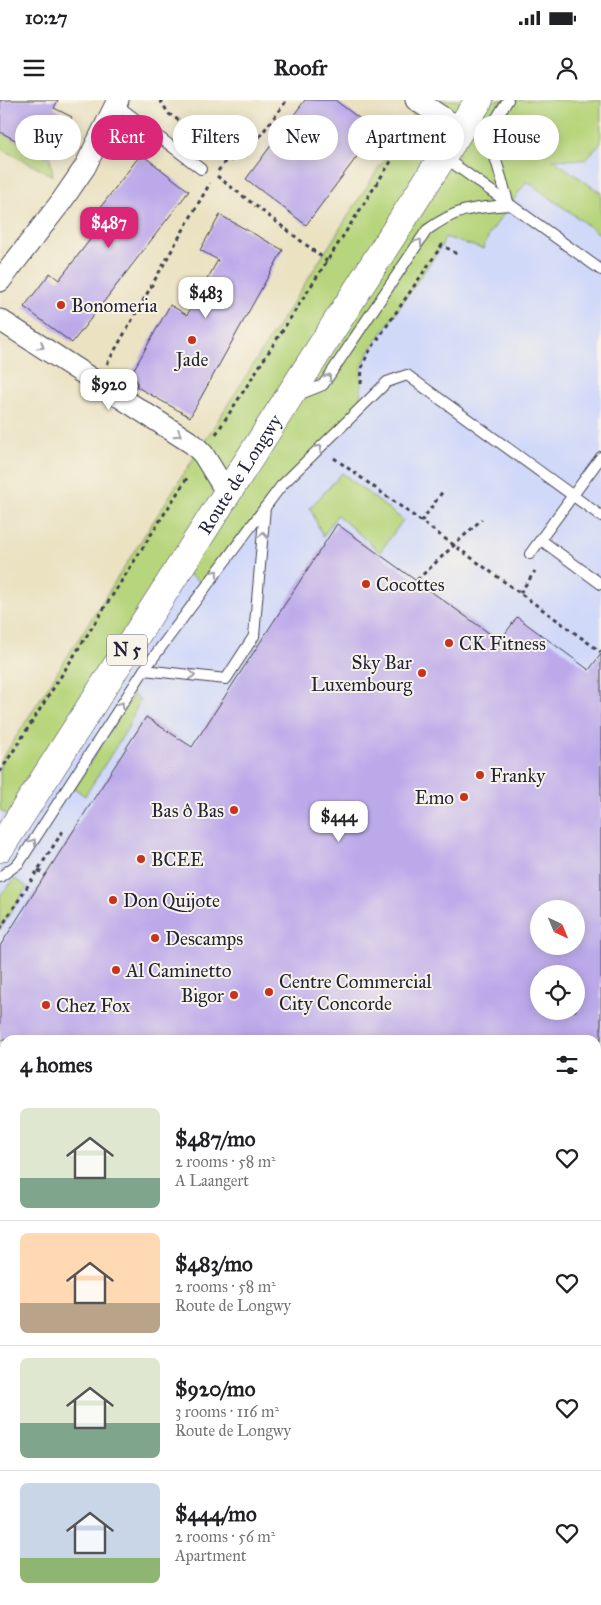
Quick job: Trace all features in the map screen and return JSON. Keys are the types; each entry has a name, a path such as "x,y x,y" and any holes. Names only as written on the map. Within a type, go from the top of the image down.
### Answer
{"main road":[{"name":"Route de Longwy","path":"464,123 479,100"},
{"name":"Route de Longwy","path":"0,848 440,160"}],"street":[{"path":"0,281 61,202 85,167 117,102"},
{"path":"421,103 439,115"},
{"path":"0,320 126,391 194,444 203,454 227,493"}],"lane":[{"path":"508,100 494,122 491,143 509,205"},
{"path":"117,102 201,169"},
{"path":"448,160 601,270"},
{"path":"287,400 322,385 427,230 447,216 466,208 509,205"},
{"path":"0,877 19,863 144,670 281,486 387,382 407,375 601,516"},
{"path":"530,554 601,457"},
{"path":"144,670 226,679 254,636 265,507"},
{"path":"541,540 601,584"}],"path":[{"path":"160,100 169,114 192,129 198,141 225,162"},
{"path":"107,364 215,175 225,162 245,156 287,100"},
{"path":"0,772 327,261 421,103"},
{"path":"215,175 327,261"},
{"path":"329,455 601,652"},
{"path":"421,522 443,491"},
{"path":"417,580 482,519"},
{"path":"597,649 601,643"},
{"path":"38,870 45,875"}],"shaded area":[{"path":"601,143 601,193 553,160 585,160"},
{"name":"Centre Commercial City Concorde","path":"527,181 601,235 601,1035 0,1035 1,811 17,821 179,568 206,586 281,486 360,408 362,368 367,355 442,245 445,237 483,249 490,233"}],"green space":[{"path":"422,100 601,100 601,143 585,160 559,159 559,115 474,115 474,160 553,160 601,193 601,235 527,181 490,233 483,249 445,237 442,245 367,355 362,368 360,407 281,486 206,586 179,568 17,821 0,810 0,762 384,160 464,160 464,115 412,115"},
{"path":"0,132 15,140 15,156 0,148"},
{"path":"23,160 50,160 53,176"},
{"path":"342,473 403,520 380,552 337,515 323,537 310,508"},
{"path":"133,695 140,700 127,729 85,796 74,788"},
{"path":"15,879 27,887 0,929 0,895"}],"building":[{"path":"0,100 58,100 54,108 68,115 15,115 15,140 0,132"},
{"path":"305,100 335,100 355,115 348,115 348,160 354,160 306,225 246,179 268,150 268,160 338,160 338,115 294,115"},
{"path":"136,160 149,160 189,191 72,343 24,307 50,273 59,280 99,228 90,221"},
{"name":"Jade","path":"220,215 283,250 190,417 137,387 137,380 129,378 170,305 187,315 218,260 200,250"},
{"name":"Centre Commercial City Concorde","path":"337,524 500,641 517,617 589,670 601,654 601,1035 0,1035 0,946 146,717 192,747"}],"place":[{"name":"Bonomeria","path":"61,305"},
{"name":"Jade","path":"192,340"},
{"name":"Cocottes","path":"366,584"},
{"name":"CK Fitness","path":"449,643"},
{"name":"Sky Bar Luxembourg","path":"422,673"},
{"name":"Franky","path":"480,775"},
{"name":"Emo","path":"464,797"},
{"name":"Bas ô Bas","path":"234,810"},
{"name":"BCEE","path":"141,859"},
{"name":"Don Quijote","path":"113,900"},
{"name":"Descamps","path":"155,938"},
{"name":"Al Caminetto","path":"116,970"},
{"name":"Centre Commercial City Concorde","path":"269,992"},
{"name":"Bigor","path":"234,995"},
{"name":"Chez Fox","path":"46,1005"}]}
